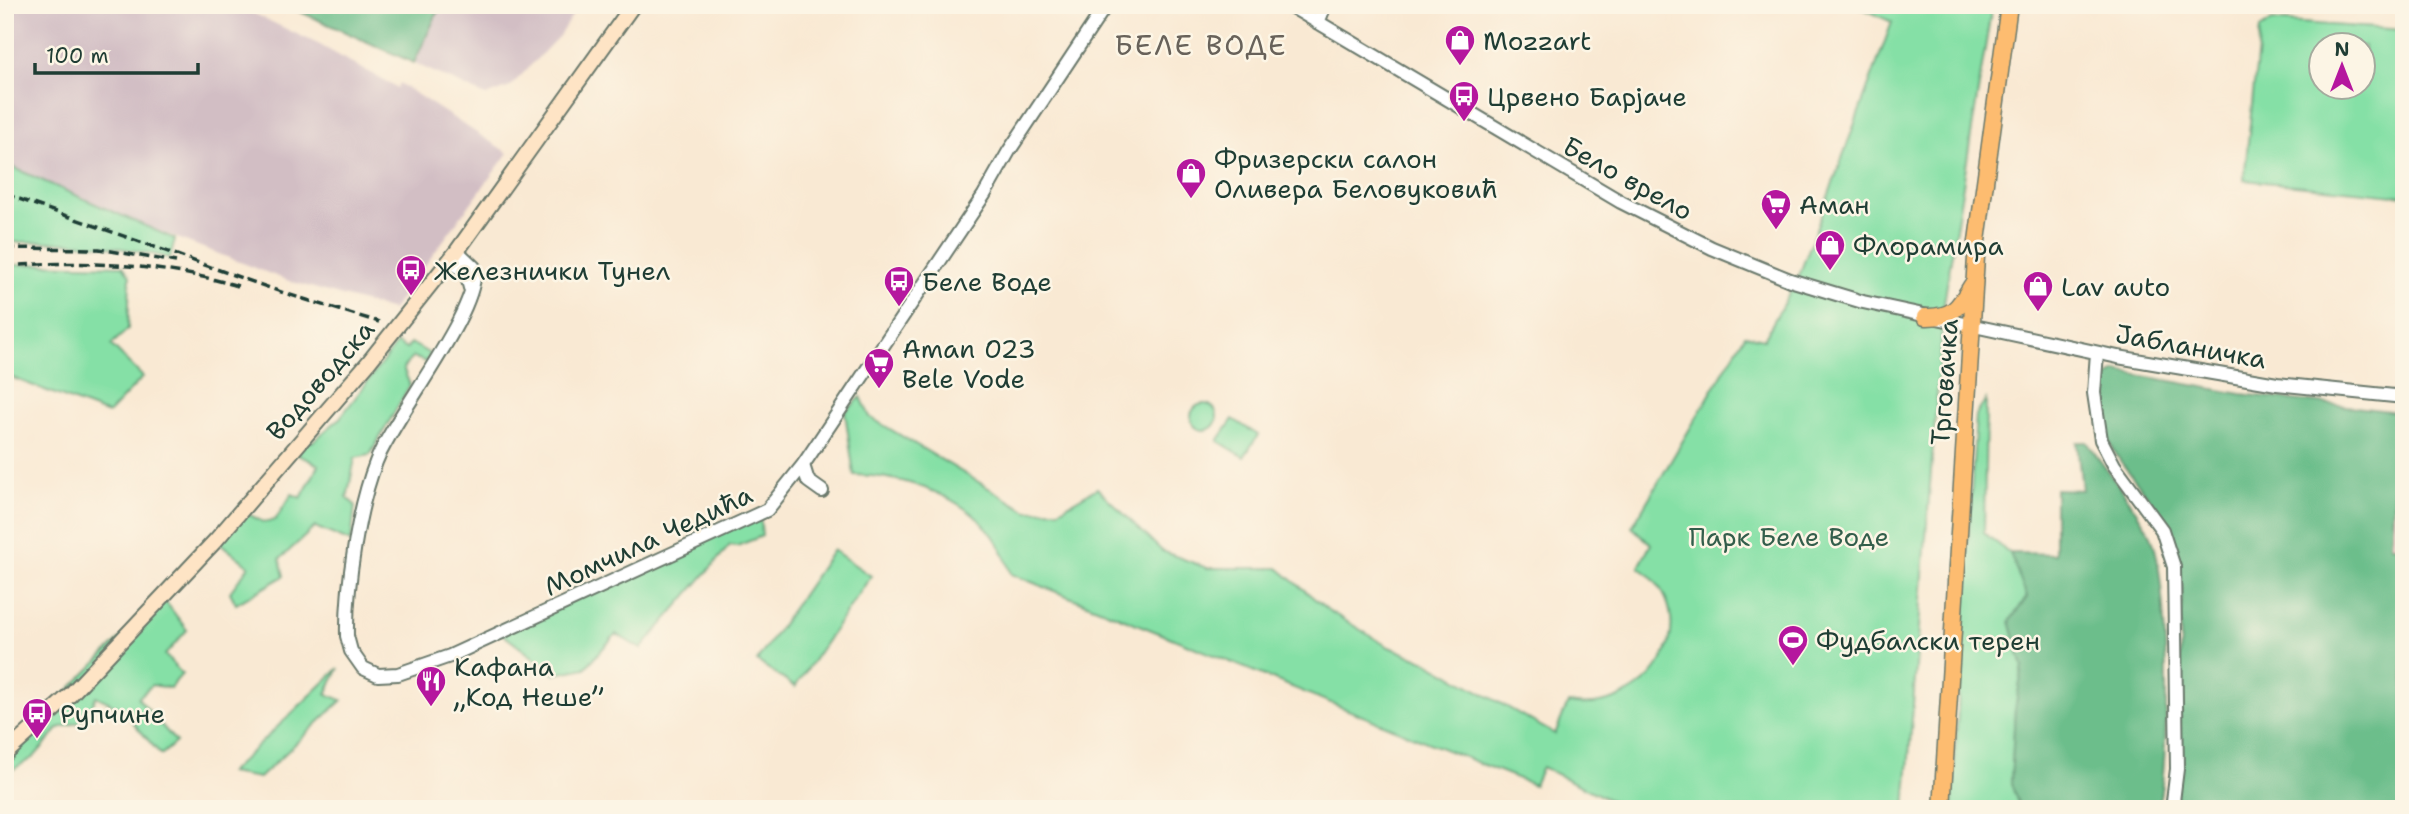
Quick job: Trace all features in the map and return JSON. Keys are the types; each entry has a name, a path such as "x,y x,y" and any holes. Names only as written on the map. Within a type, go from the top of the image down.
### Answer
{"main road":[{"name":"Водоводска","path":"5,754 71,694 216,540 376,353 453,256 633,5"},
{"name":"Трговачка","path":"1942,809 1983,182 2010,5"},
{"path":"1925,317 1945,317 1953,312 1961,306 1975,280"}],"street":[{"name":"Момчила Чедића","path":"453,256 474,267 471,292 383,446 363,498 347,636 359,665 372,673 398,674 450,656 760,514 774,505 984,195 1009,151 1106,5"},
{"name":"Бело врело","path":"1289,5 1620,202 1676,231 1798,283 1925,317 1972,324"},
{"path":"1318,23 1325,5"},
{"name":"Јабланичка","path":"1972,324 1989,331 2098,353 2277,384 2404,397"},
{"path":"2098,353 2094,393 2101,440 2114,465 2162,530 2174,567 2177,769 2172,809"},
{"path":"803,465 808,481 822,491"}],"shaded area":[{"path":"5,5 236,5 320,45 397,88 399,83 508,153 392,310 289,281 115,214 5,164"},
{"path":"441,5 579,5 559,36 510,87 486,96 414,63"},
{"path":"2398,412 2404,413 2404,546 2391,547"}],"green space":[{"path":"285,5 441,5 414,63"},
{"name":"Парк Беле Воде","path":"1855,5 1992,5 1944,303 1905,809 1628,809 1542,767 1534,785 1011,574 1000,547 986,527 954,502 915,485 874,476 854,475 845,412 861,397 870,417 1027,511 1059,510 1097,488 1162,551 1207,568 1278,568 1328,610 1389,647 1427,662 1555,734 1568,703 1598,703 1624,695 1646,680 1662,660 1670,637 1670,613 1660,589 1639,567 1651,544 1632,527 1745,335 1764,339 1800,273 1892,22"},
{"path":"2272,21 2404,30 2404,196 2244,180 2260,29"},
{"path":"5,164 175,239 170,258 88,244 5,243"},
{"path":"5,266 123,266 130,276 128,329 111,345 143,377 108,414 5,375"},
{"path":"397,343 406,349 411,343 430,354 426,362 413,357 403,368 410,385 370,455 355,458 347,498 355,505 351,542 315,527 280,559 284,576 236,604 230,592 249,566 216,540 241,510 263,522 275,520 292,494 301,498 319,465 291,451 304,436 312,442 339,419"},
{"path":"2116,371 2241,394 2398,412 2391,546 2404,546 2404,809 2176,809 2182,585 2180,570 2168,528 2120,461 2105,428 2102,407 2103,381"},
{"path":"1986,400 1984,533 2010,553 2027,597 2010,621 2023,667 2015,709 2011,783 2020,809 1952,809 1976,415"},
{"path":"1204,404 1213,408 1217,417 1213,426 1204,430 1195,426 1191,417 1195,408"},
{"path":"1233,419 1258,435 1244,457 1218,441"},
{"path":"2077,442 2087,442 2128,499 2150,534 2156,554 2161,586 2166,670 2164,754 2157,809 2020,809 2011,783 2015,709 2023,667 2010,621 2027,597 2010,553 2055,554 2055,489 2082,490"},
{"path":"760,514 762,536 737,546 730,545 641,649 616,634 585,668 555,674 501,633"},
{"path":"833,550 871,576 795,687 757,661"},
{"path":"162,597 187,630 165,655 182,674 170,688 152,685 138,698 176,742 161,755 121,708 96,696 87,720 59,728 34,757 5,774 5,754"},
{"path":"339,668 326,694 342,700 259,778 229,773"}],"railway":[{"path":"5,194 284,293 379,322"},
{"path":"5,248 99,249 176,262"},
{"path":"5,266 123,265 181,273 238,286"}],"place":[{"name":"Mozzart","path":"1460,67"},
{"name":"Црвено Барјаче","path":"1464,123"},
{"name":"Фризерски салон Оливера Беловуковић","path":"1191,200"},
{"name":"Аман","path":"1776,231"},
{"name":"Флорамира","path":"1830,272"},
{"name":"Железнички Тунел","path":"411,297"},
{"name":"Беле Воде","path":"899,308"},
{"name":"Lav auto","path":"2038,313"},
{"name":"Aman 023 Bele Vode","path":"879,390"},
{"name":"Фудбалски терен","path":"1793,667"},
{"name":"Кафана „Код Неше”","path":"431,708"},
{"name":"Рупчине","path":"37,740"}],"district":[{"name":"БЕЛЕ ВОДЕ","path":"1201,45"}]}
